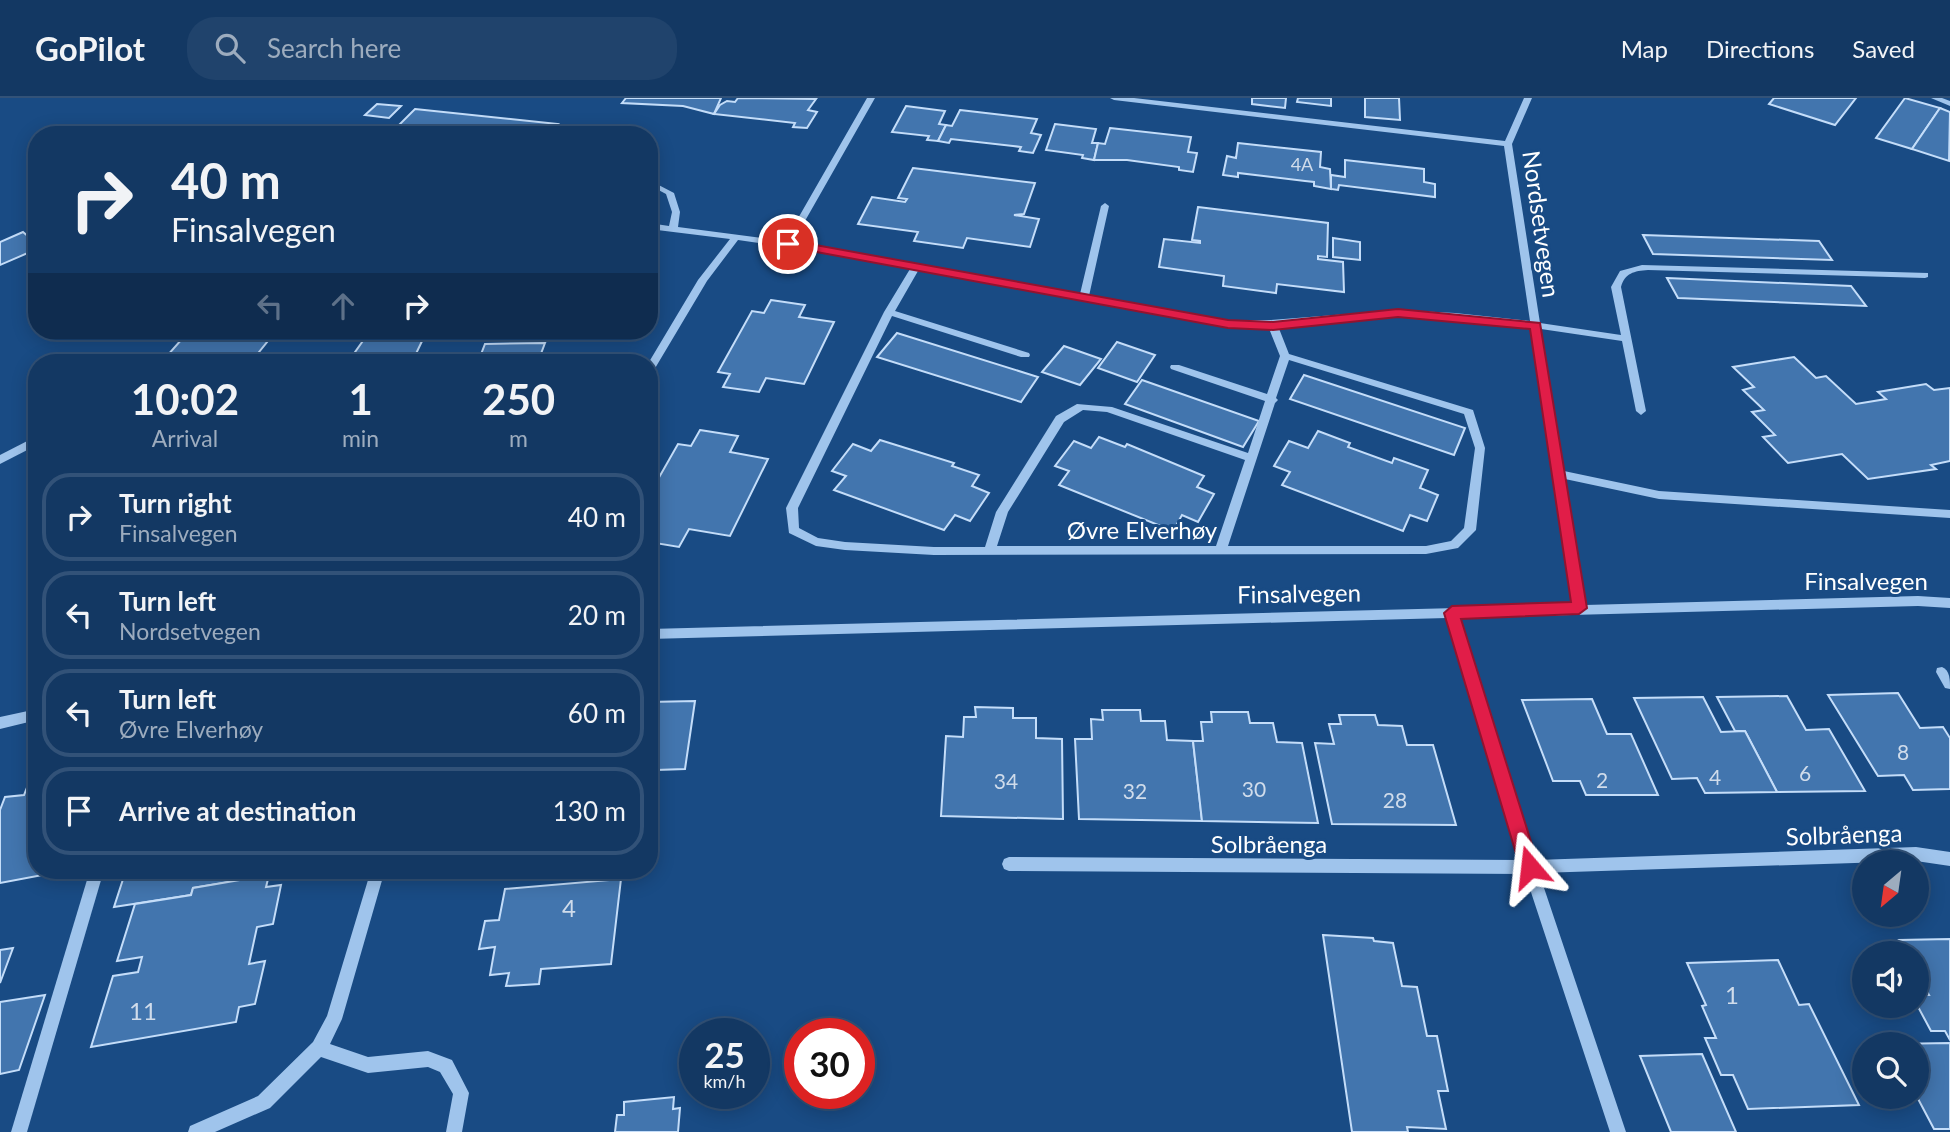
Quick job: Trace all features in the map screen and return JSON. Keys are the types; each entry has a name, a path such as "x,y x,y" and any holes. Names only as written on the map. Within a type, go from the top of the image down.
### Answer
{"street":[{"path":"788,244 871,98"},
{"path":"1114,98 1508,144"},
{"name":"Nordsetvegen","path":"1528,98 1508,144 1523,222 1579,608"},
{"path":"1935,98 1950,104"},
{"path":"658,187 670,193 676,212 673,229"},
{"path":"658,227 788,244 1228,324 1273,326 1398,313 1536,326 1626,339"},
{"path":"658,355 703,280 736,237"},
{"name":"Øvre Elverhøy","path":"916,267 889,312 792,508 793,530 816,542 845,547 934,551 1426,550 1454,545 1470,530 1480,448 1469,412 1285,356"},
{"path":"1642,411 1616,287 1618,277 1626,270 1648,267 1925,275"},
{"path":"889,312 1025,355"},
{"path":"1221,550 1250,457 1273,400 1285,356 1273,326"},
{"path":"1175,367 1273,400"},
{"path":"990,550 1002,512 1053,430 1060,419 1081,406 1108,409 1250,457"},
{"path":"0,460 28,445"},
{"name":"Finsalvegen","path":"658,634 1579,608 1918,600 1950,603"},
{"path":"1452,613 1530,867 1618,1132"},
{"path":"0,723 28,716"},
{"name":"Solbråenga","path":"1009,864 1530,867 1916,854 1950,859"},
{"path":"19,1132 94,879"},
{"path":"196,1132 264,1102 319,1048 334,1019 375,879"}],"lane":[{"path":"1084,299 1105,206"},
{"path":"1560,474 1659,495 1950,514"},
{"path":"319,1048 368,1065 428,1059 446,1066 461,1094 454,1132"}],"building":[{"path":"626,98 721,98 714,114 683,106 622,103"},
{"path":"738,98 816,99 808,110 817,112 807,128 793,127 795,123 714,114 720,105 727,101 735,102"},
{"path":"1252,98 1286,98 1285,108 1252,104"},
{"path":"1298,98 1331,98 1331,106 1297,102"},
{"path":"1365,98 1399,98 1400,120 1365,117"},
{"path":"1774,98 1856,98 1835,125 1769,104"},
{"path":"1905,98 1940,108 1912,149 1876,138"},
{"path":"377,104 401,106 389,118 365,115"},
{"path":"906,106 945,111 939,124 946,125 938,141 927,140 929,136 892,132"},
{"path":"1940,108 1950,112 1949,161 1912,149"},
{"path":"415,109 558,124 556,126 398,126"},
{"path":"960,110 1037,119 1031,133 1041,135 1033,153 1019,151 1021,147 951,139 949,143 938,141 946,125 952,126"},
{"path":"1055,124 1096,129 1092,143 1098,143 1094,160 1082,158 1083,155 1046,150"},
{"path":"1110,128 1191,137 1188,152 1197,153 1193,172 1179,170 1179,167 1127,160 1094,160 1098,143 1105,144"},
{"path":"1238,143 1321,152 1320,167 1330,169 1331,189 1314,186 1314,182 1238,173 1238,177 1223,175 1227,156 1236,158"},
{"path":"1345,160 1424,169 1424,182 1435,184 1435,197 1339,185 1338,190 1331,189 1331,175 1345,177"},
{"path":"913,168 1035,183 1024,214 1014,215 1039,219 1030,247 967,238 963,248 914,241 918,232 858,224 872,197 905,202 907,199 898,198"},
{"path":"1198,207 1328,223 1327,257 1318,256 1318,259 1343,262 1344,292 1277,284 1276,293 1223,286 1224,276 1159,267 1164,239 1200,243 1192,240"},
{"path":"23,232 28,236 28,253 0,265 0,242"},
{"path":"1643,235 1819,241 1832,260 1653,254"},
{"path":"1333,238 1360,242 1360,260 1333,257"},
{"path":"1667,278 1851,286 1866,306 1678,298"},
{"path":"771,300 805,305 799,317 834,322 804,384 766,378 759,392 723,387 730,374 718,372 752,311 764,313"},
{"path":"897,333 1038,377 1021,402 877,357"},
{"path":"181,340 269,340 257,354 169,354"},
{"path":"364,340 423,340 416,354 354,354"},
{"path":"1117,342 1155,355 1137,382 1098,368"},
{"path":"545,343 541,354 481,354 485,344"},
{"path":"1064,346 1101,359 1080,385 1042,372"},
{"path":"1794,357 1816,378 1826,376 1856,404 1886,399 1878,392 1926,384 1934,390 1950,388 1950,461 1931,465 1936,469 1868,479 1842,454 1788,463 1763,437 1775,435 1752,412 1764,410 1743,390 1754,387 1733,367"},
{"path":"1304,375 1465,428 1454,455 1290,399"},
{"path":"1142,380 1259,421 1243,447 1125,404"},
{"path":"700,430 738,436 730,452 768,459 730,536 689,529 679,547 658,544 658,479 678,444 691,446"},
{"path":"1318,431 1350,443 1348,447 1392,463 1394,458 1428,470 1420,488 1438,495 1427,521 1410,515 1403,531 1282,485 1290,472 1274,466 1289,441 1308,448"},
{"path":"1099,437 1125,447 1127,444 1204,476 1197,487 1214,494 1198,522 1182,515 1173,531 1059,485 1069,471 1055,466 1074,441 1091,448"},
{"path":"880,440 954,463 952,466 979,475 972,486 989,493 970,521 955,515 944,530 834,490 846,476 832,471 853,444 871,451"},
{"path":"1898,693 1920,728 1943,727 1950,738 1950,789 1913,790 1904,775 1878,776 1828,695"},
{"path":"1787,696 1806,730 1829,729 1865,791 1777,792 1745,731 1735,731 1717,697"},
{"path":"1703,697 1721,732 1745,731 1777,792 1705,793 1697,778 1672,779 1634,698"},
{"path":"1592,699 1607,734 1631,734 1658,795 1586,795 1580,781 1553,781 1522,700"},
{"path":"695,701 685,769 658,770 658,702"},
{"path":"975,707 1013,708 1013,718 1036,718 1036,738 1062,739 1063,819 941,816 946,736 963,737 964,717 976,717"},
{"path":"1102,710 1140,710 1141,721 1165,721 1167,740 1193,741 1202,821 1079,819 1075,739 1092,739 1091,719 1103,720"},
{"path":"1211,712 1248,712 1250,723 1273,723 1277,742 1302,743 1318,823 1202,821 1193,741 1203,741 1201,722 1212,722"},
{"path":"1339,715 1375,715 1378,725 1402,726 1407,745 1433,745 1456,825 1332,824 1315,743 1334,744 1329,724 1341,724"},
{"path":"28,785 28,878 0,883 0,810 5,797 24,795"},
{"path":"123,879 248,879 193,888 191,895 114,907"},
{"path":"246,879 268,879 266,887 281,885 273,924 257,927 249,964 265,961 255,1004 239,1007 236,1022 91,1047 113,976 138,972 142,957 117,961 135,904 191,895 193,888"},
{"path":"621,879 611,964 541,969 539,984 506,986 509,973 490,975 495,947 479,949 485,921 499,920 505,889"},
{"path":"1323,935 1373,938 1374,941 1393,943 1402,986 1417,987 1427,1036 1437,1036 1448,1091 1438,1091 1446,1129 1407,1127 1408,1132 1352,1132"},
{"path":"1950,939 1950,1040 1945,1031 1931,1031 1924,1018 1929,1018 1929,941 1899,940"},
{"path":"13,948 0,983 0,950"},
{"path":"1778,960 1799,1005 1809,1004 1852,1091 1852,1105 1748,1109 1733,1075 1721,1075 1705,1038 1716,1038 1702,1006 1706,1005 1687,963"},
{"path":"45,995 19,1070 0,1074 0,1002"},
{"path":"1929,1043 1950,1043 1950,1129 1934,1129 1923,1109 1929,1109"},
{"path":"1702,1054 1736,1132 1671,1132 1640,1056"},
{"path":"674,1097 673,1109 680,1109 678,1132 615,1132 617,1115 624,1115 624,1102"}],"route":[{"path":"788,244 1228,324 1273,326 1398,313 1536,326 1579,608 1452,613 1530,867"}]}
